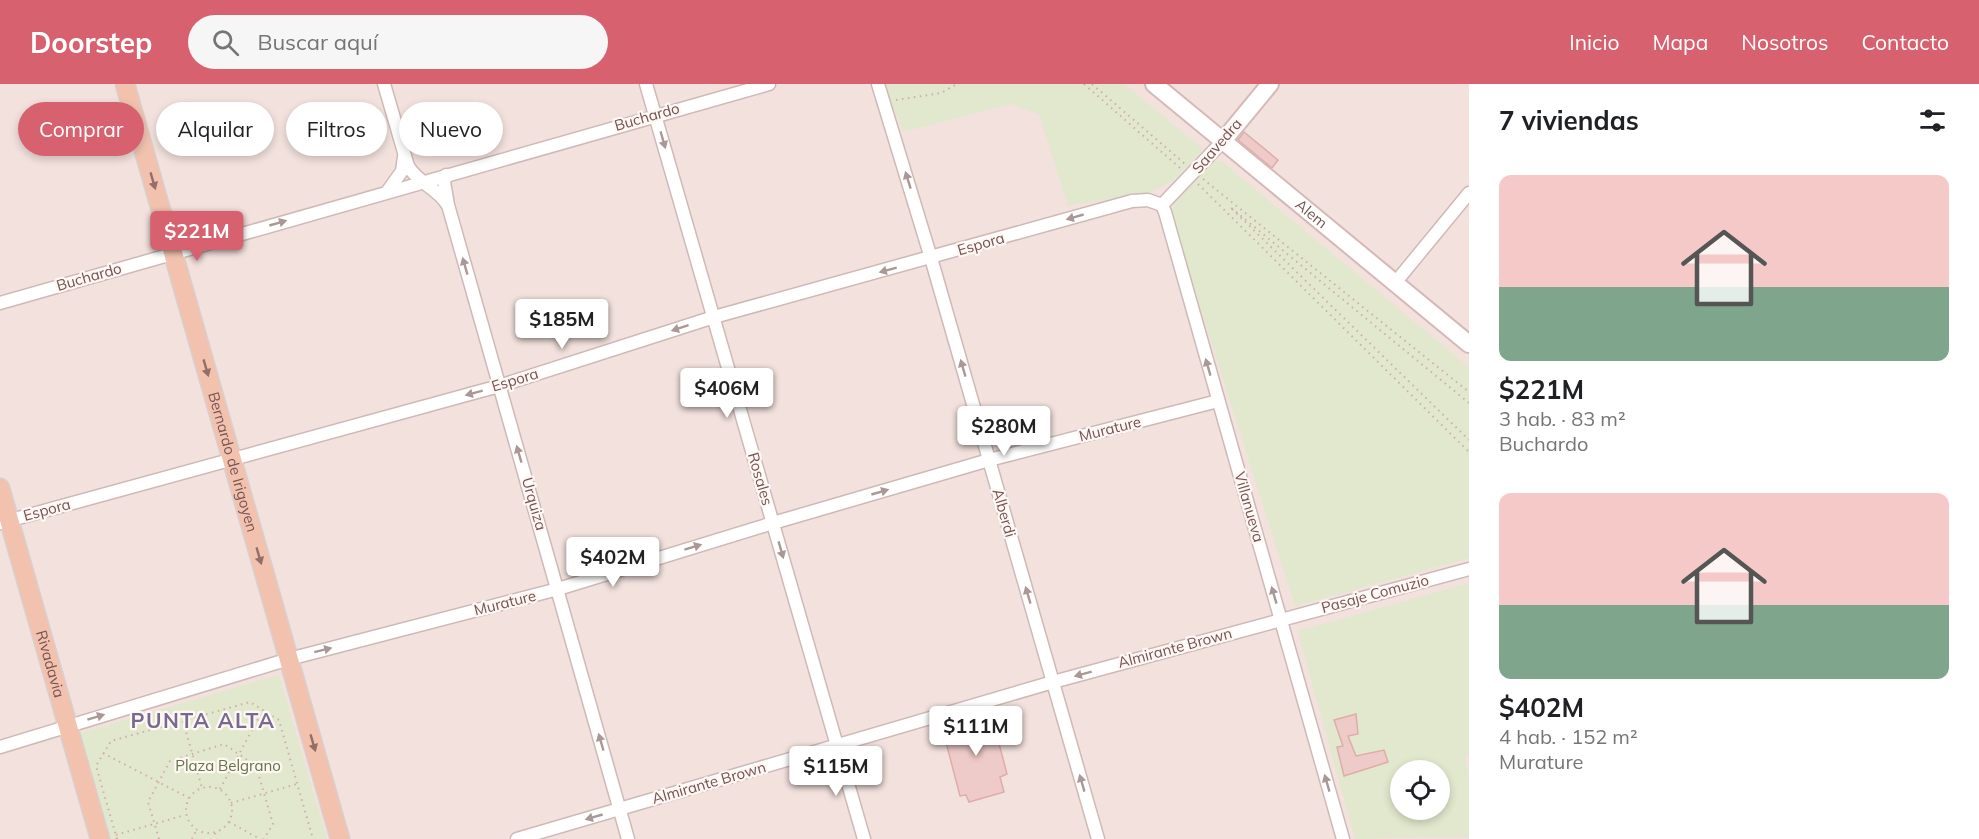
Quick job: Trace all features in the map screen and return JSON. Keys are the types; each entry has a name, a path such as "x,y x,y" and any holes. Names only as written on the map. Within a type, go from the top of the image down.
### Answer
{"main road":[{"name":"Bernardo de Irigoyen","path":"125,84 340,839"},
{"name":"Alem","path":"1154,84 1469,344"},
{"name":"Saavedra","path":"1222,141 1270,84"},
{"name":"Rivadavia","path":"0,488 5,521 68,726 111,838"}],"street":[{"path":"384,84 404,157 413,175 438,192 448,205"},
{"name":"Rosales","path":"646,84 864,839"},
{"name":"Buchardo","path":"0,303 655,114 769,84"},
{"name":"Alberdi","path":"878,84 931,258 1098,839"},
{"name":"Saavedra","path":"1162,205 1193,175 1222,141"},
{"path":"386,192 402,171 404,157"},
{"name":"Urquiza","path":"446,175 444,182 448,205 628,839"},
{"path":"1395,283 1469,193"},
{"name":"Espora","path":"5,521 499,386 714,317 1132,201 1148,200 1162,205"},
{"name":"Villanueva","path":"1162,205 1343,839"},
{"name":"Murature","path":"0,747 289,659 558,589 989,460 1218,401"},
{"name":"Pasaje Comuzio","path":"1281,620 1469,568"},
{"name":"Almirante Brown","path":"517,839 1053,682 1281,620"}],"path":[{"path":"884,103 941,93 957,84"},
{"path":"1084,84 1193,175 1469,392"},
{"path":"1092,84 1193,175 1469,452"},
{"path":"1469,403 1230,207 1469,440"},
{"path":"186,815 111,838 96,766 111,741 250,702 279,720 313,839"},
{"path":"220,790 263,710"},
{"path":"183,721 202,788"},
{"path":"159,839 148,802 170,761 224,744 256,766 273,824 264,839"},
{"path":"104,753 189,798"},
{"path":"231,803 297,784"},
{"path":"202,788 220,790 231,803 232,812 229,822 215,833 197,830 186,815 189,798 202,788"},
{"path":"229,822 260,839"},
{"path":"192,839 197,830"},
{"path":"215,833 217,839"}],"shaded area":[{"path":"0,84 1469,84 1469,839 0,839"}],"green space":[{"path":"882,84 1124,84 1203,149 1177,178 1151,192 1068,206 1039,114 1010,104 904,132"},
{"path":"1214,161 1221,161 1469,367 1469,558 1295,606 1171,215 1174,202"},
{"path":"1469,583 1469,755 1464,757 1469,776 1469,837 1355,839 1298,631"},
{"name":"Plaza Belgrano","path":"279,675 327,839 108,839 77,734"}],"building":[{"path":"1244,132 1278,160 1272,168 1238,140"},
{"path":"991,713 1007,774 1000,777 1004,792 969,802 966,795 960,796 942,727"},
{"path":"1356,714 1358,734 1348,736 1356,756 1384,750 1388,762 1344,776 1337,747 1343,746 1334,720"}],"district":[{"name":"PUNTA ALTA","path":"203,721"}]}
